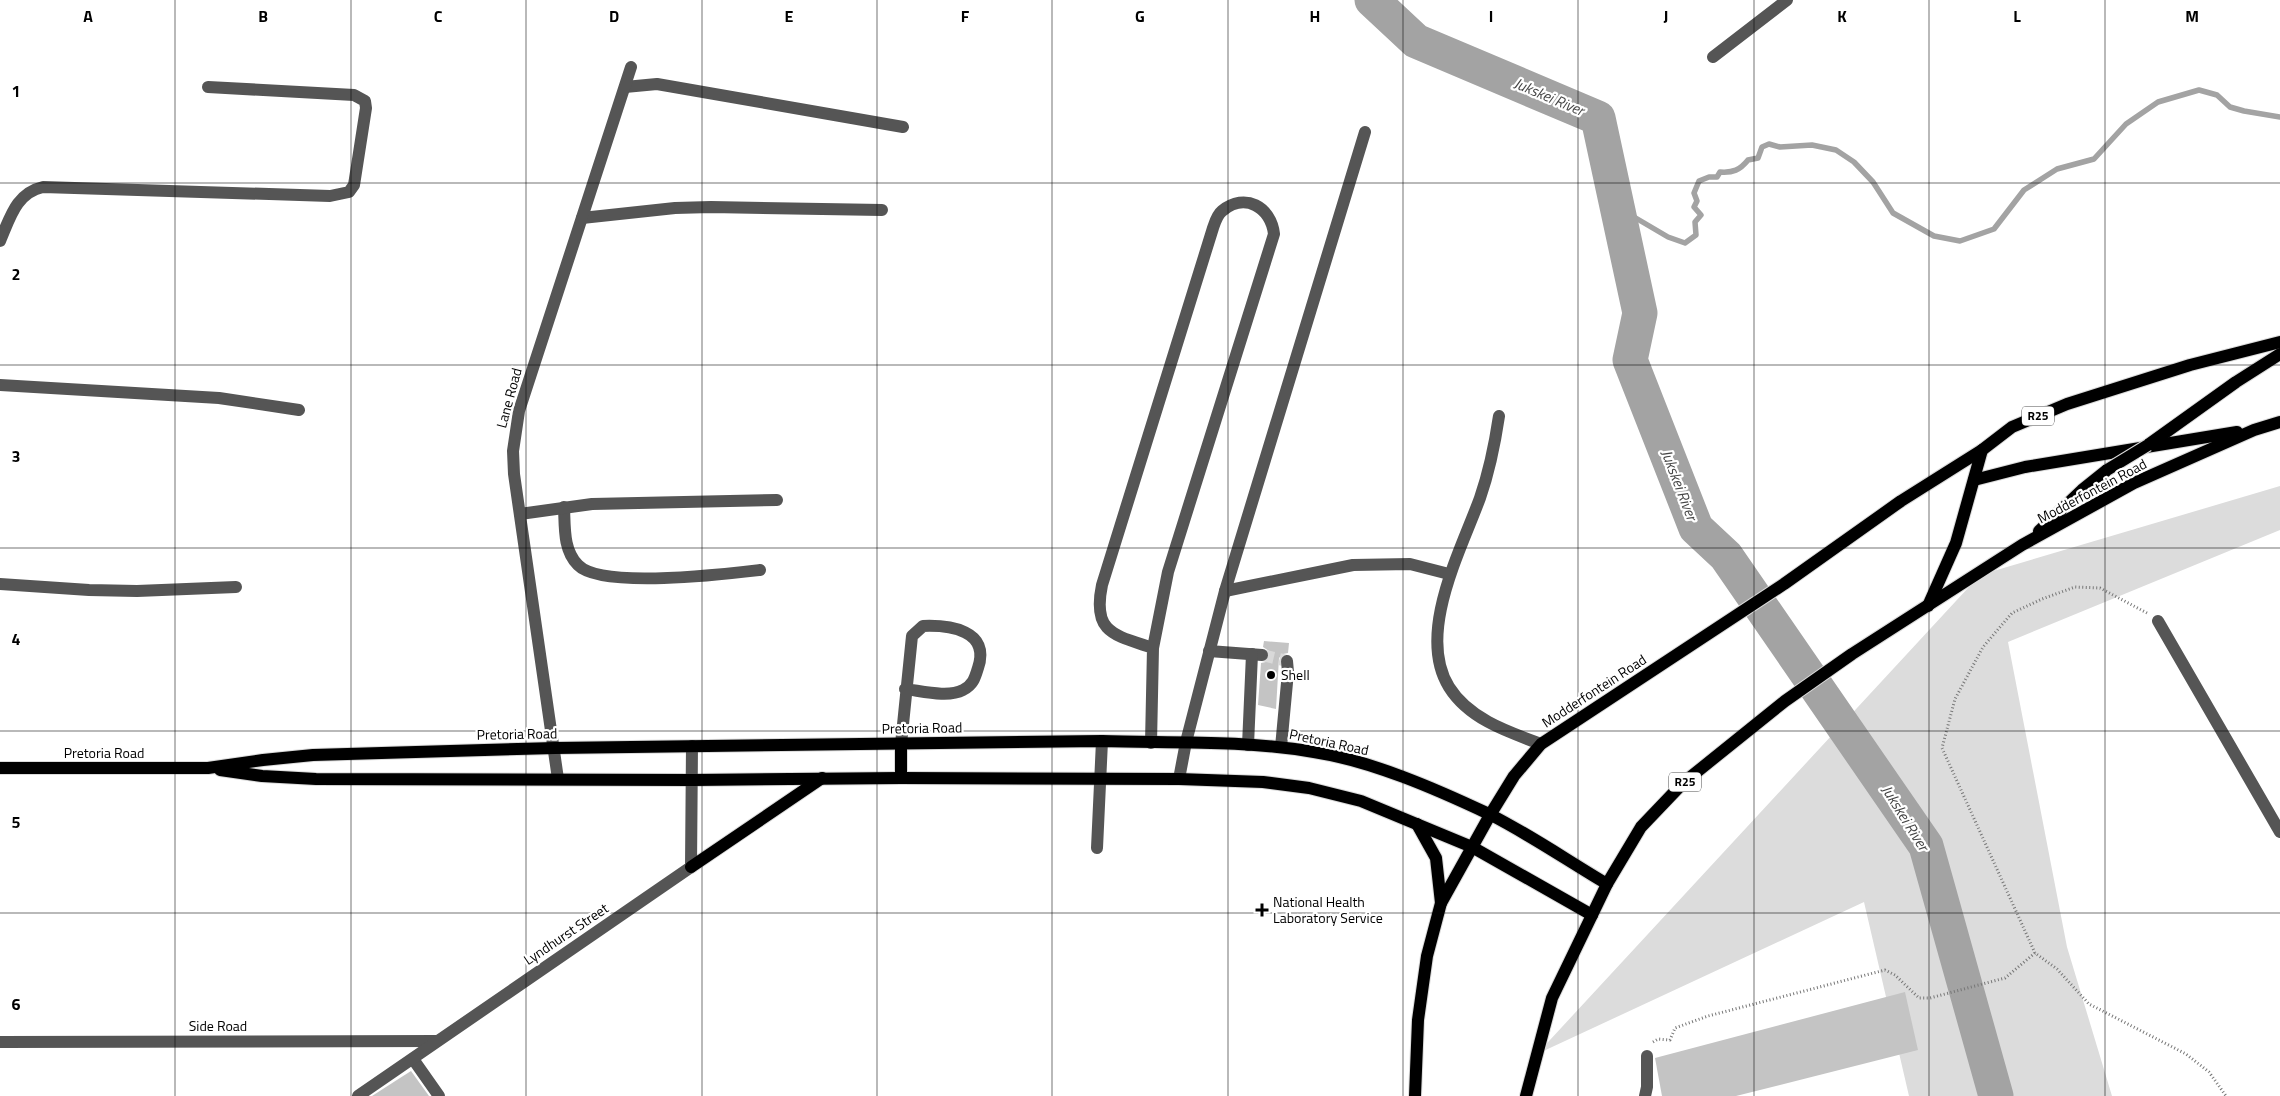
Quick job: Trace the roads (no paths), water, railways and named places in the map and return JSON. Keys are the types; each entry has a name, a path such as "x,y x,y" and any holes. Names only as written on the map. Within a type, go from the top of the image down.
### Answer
{"main road":[{"name":"Modderfontein Road","path":"1415,1096 1418,1020 1423,984 1427,956 1442,903 1490,815 1514,776 1542,744 1784,584 1901,501 1982,450 2012,427 2067,404 2190,366 2280,342"},
{"path":"2022,545 2082,490 2107,470 2148,445 2236,382 2280,354"},
{"name":"Modderfontein Road","path":"1526,1096 1552,998 1607,884 1641,827 1683,783 1785,701 1852,654 2022,545 2134,483 2254,430 2280,422"},
{"path":"1974,480 2025,468 2171,442 2254,430"},
{"path":"1928,606 1956,544 1982,450"},
{"name":"Pretoria Road","path":"0,768 208,768 313,755 555,748 1102,741 1186,742 1281,747 1316,752 1372,766 1490,815 1607,884"},
{"path":"901,744 901,778"},
{"name":"Pretoria Road","path":"208,768 262,776 316,780 901,778 1180,779 1262,782 1309,788 1361,801 1472,847 1592,915"},
{"path":"691,866 822,778"},
{"path":"1417,824 1436,858 1442,903"}],"street":[{"path":"1713,57 1787,0"},
{"name":"Lane Road","path":"558,779 520,514 513,451 517,418 631,67"},
{"path":"625,86 657,84 903,127"},
{"path":"0,241 15,206 32,189 43,187 330,196 349,192 354,185 366,108 365,101 361,98 354,95 208,87"},
{"path":"1180,779 1186,742 1225,591 1365,132"},
{"path":"1152,743 1153,648 1168,572 1274,234 1273,223 1268,215 1261,207 1254,204 1238,204 1223,211 1217,218 1102,585 1099,610 1104,626 1116,636 1153,648"},
{"path":"582,218 675,208 711,207 882,210"},
{"path":"0,385 219,398 299,410"},
{"path":"1500,416 1480,496 1449,574 1443,597 1438,660 1449,688 1478,716 1500,728 1542,744"},
{"path":"520,514 592,504 778,500"},
{"path":"564,507 568,548 579,567 590,573 654,578 691,578 760,570"},
{"path":"1225,591 1353,564 1410,564 1449,574"},
{"path":"0,584 137,591 236,587"},
{"path":"2158,620 2280,832"},
{"path":"901,744 905,689 912,636 916,630 923,626 940,625 959,628 971,636 979,649 981,660 973,682 962,691 941,693 905,689"},
{"path":"1210,651 1257,655 1248,745"},
{"path":"1281,747 1288,672 1287,661"},
{"path":"1097,848 1102,741"},
{"path":"691,866 692,746"},
{"name":"Lyndhurst Street","path":"358,1096 691,866"},
{"name":"Side Road","path":"0,1042 437,1041"},
{"path":"1645,1096 1647,1087 1647,1056"},
{"path":"413,1059 439,1096"}],"waterway":[{"name":"Jukskei River","path":"1372,0 1416,41 1598,118 1640,313 1630,360 1696,528 1726,556 1926,846 1996,1096"},
{"path":"1617,207 1668,237 1685,243 1696,235 1695,222 1701,215 1694,207 1697,201 1694,193 1699,181 1709,177 1717,177 1720,172 1732,171 1742,166 1748,160 1758,158 1762,147 1769,144 1780,147 1812,145 1836,150 1854,162 1873,182 1893,213 1934,236 1960,241 1994,229 2024,190 2057,169 2094,159 2126,124 2158,102 2199,90 2217,95 2230,107 2280,117"}],"tunnel":[{"path":"1262,655 1287,661"}],"place":[{"name":"Shell","path":"1271,675"},
{"name":"National Health Laboratory Service","path":"1262,910"}]}
